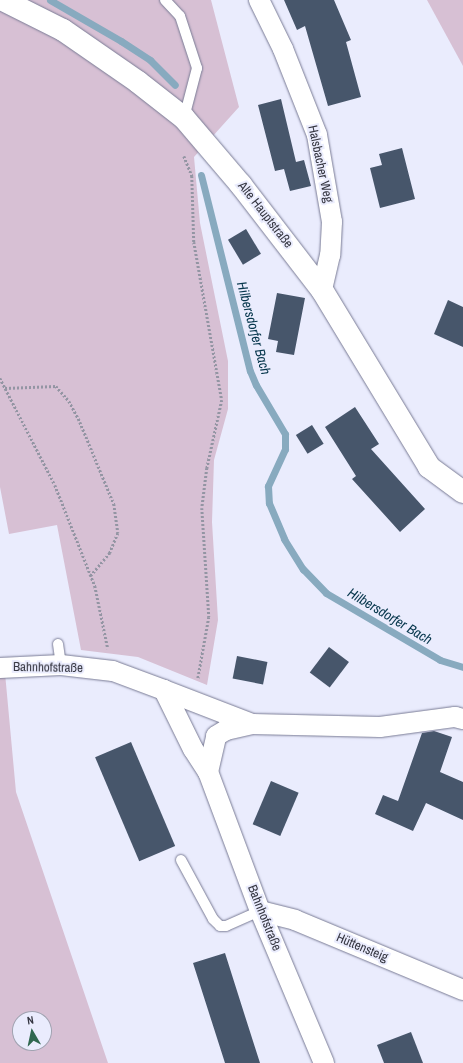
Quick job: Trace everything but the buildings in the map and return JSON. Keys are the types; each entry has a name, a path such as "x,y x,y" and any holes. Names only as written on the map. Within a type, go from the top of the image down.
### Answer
{"main road":[{"name":"Alte Hauptstraße","path":"3,0 63,30 138,82 184,118 241,185 291,256 322,290 429,467 463,492"}],"street":[{"name":"Halsbacher Weg","path":"259,0 282,49 316,135 332,222 330,255 322,290"},
{"name":"Bahnhofstraße","path":"0,668 61,665 113,671 252,724"},
{"name":"Bahnhofstraße","path":"164,690 193,749 208,772 260,911 324,1063"},
{"name":"Bahnhofstraße","path":"208,772 216,736 226,730 252,724 380,726 455,717 463,719"},
{"name":"Hüttensteig","path":"260,911 295,920 463,990"}],"lane":[{"path":"165,0 180,16 197,68 184,118"},
{"path":"58,644 61,665"},
{"path":"181,860 213,920 220,926 226,926 260,911"}],"path":[{"path":"183,151 192,176 194,242 222,400 207,468 202,508 210,617 204,657 192,700"},
{"path":"0,378 56,485 91,576 113,671"},
{"path":"5,388 27,385 56,386 69,401 80,422 114,504 118,533 110,553 91,576"}],"shaded area":[{"path":"0,0 211,0 239,107 194,157 200,223 228,361 228,409 214,460 212,522 218,620 207,685 138,657 81,650 57,525 9,534 0,487"},
{"path":"427,0 463,0 463,66"},
{"path":"5,673 16,792 108,1063 0,1063 0,674"}],"waterway":[{"name":"Hilbersdorfer Bach","path":"50,0 121,41 150,60 175,85"},
{"name":"Hilbersdorfer Bach","path":"201,175 250,371 256,385 285,434 285,449 268,486 269,503 284,539 303,569 326,593 440,660 463,667"}]}
